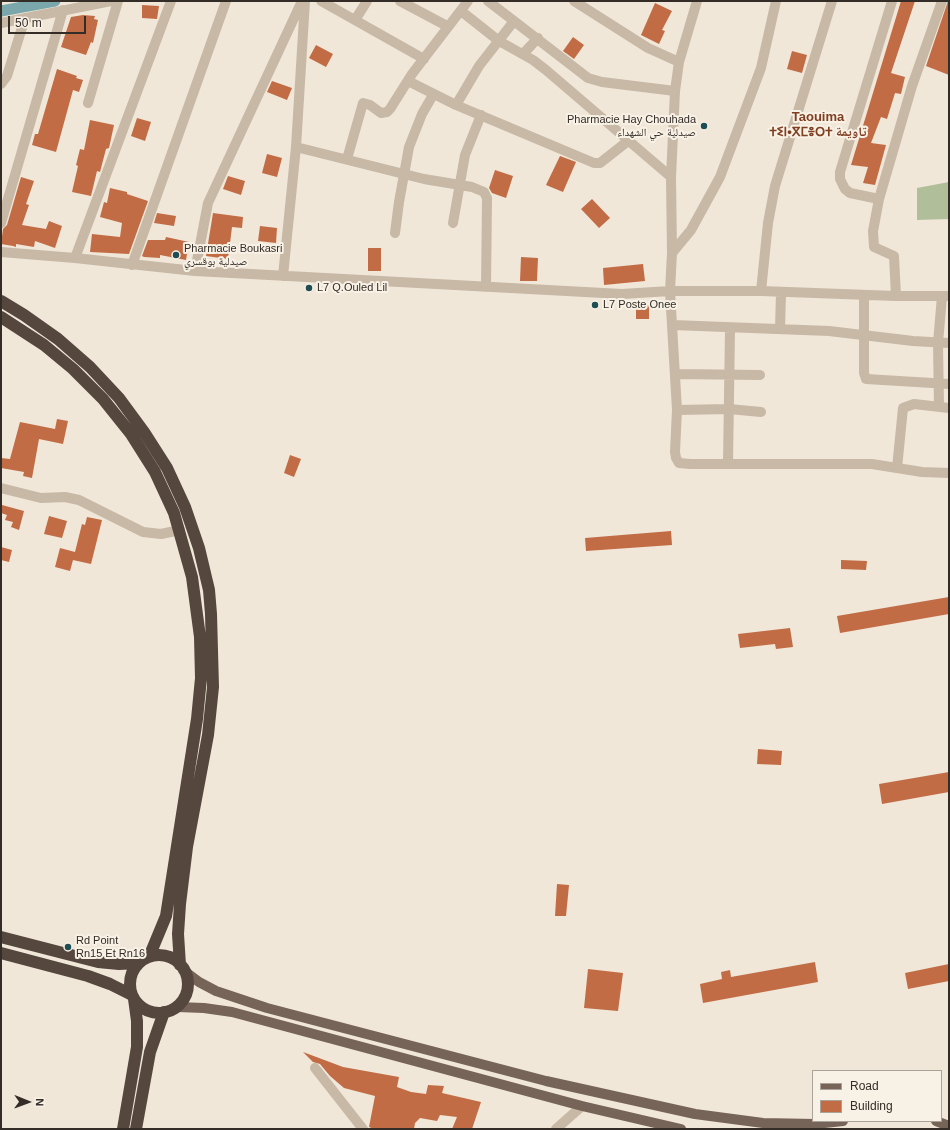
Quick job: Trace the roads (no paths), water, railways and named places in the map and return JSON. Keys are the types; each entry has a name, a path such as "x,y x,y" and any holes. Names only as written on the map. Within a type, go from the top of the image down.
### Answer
{"highway":[{"path":"1,301 41,327 74,353 105,382 128,409 167,468 185,507 199,548 209,590 213,687 208,735 187,847 180,904 178,934 182,967 187,987 184,998 177,1007 164,1012 146,1010 133,997 93,978 1,953"},
{"path":"1,317 28,334 59,357 88,382 118,416 131,434 155,472 180,530 192,577 199,617 200,685 197,719 168,902 161,930 144,960 131,976 130,986 137,1021 137,1047 123,1129"},
{"path":"1,937 98,962 119,964 162,956 175,960 182,967"},
{"path":"136,1129 150,1052 164,1012"}],"main road":[{"path":"182,967 199,982 216,991 267,1008 546,1081 695,1114 763,1123 814,1124 834,1122"},
{"path":"177,1007 204,1008 232,1012 582,1106 681,1129"},
{"path":"938,1122 949,1126"}],"street":[{"path":"1,23 111,1"},
{"path":"88,103 118,1"},
{"path":"76,258 171,1"},
{"path":"132,265 226,1"},
{"path":"195,271 208,203 302,1"},
{"path":"283,276 296,148 305,1"},
{"path":"321,1 424,59"},
{"path":"354,20 367,1"},
{"path":"400,1 447,26"},
{"path":"347,159 362,104 367,103 381,113 387,112 447,26 468,1"},
{"path":"488,1 588,78 602,82 675,91"},
{"path":"574,1 648,48 679,62"},
{"path":"697,1 679,62 675,91 671,177 672,252 670,291 677,410 675,452 679,464 872,464 922,472 949,473"},
{"path":"672,252 694,224 720,177 761,68 776,1"},
{"path":"761,291 768,223 775,186 832,1"},
{"path":"879,199 850,193 845,189 840,179 840,172 891,1"},
{"path":"896,296 894,256 893,254 878,250 874,247 873,240 879,199 912,86 942,1"},
{"path":"1,223 63,10"},
{"path":"461,11 499,41 523,54 546,70 671,177"},
{"path":"1,84 7,76 25,18"},
{"path":"456,105 479,66 514,21"},
{"path":"523,54 538,38"},
{"path":"408,81 456,105 594,163 600,163 628,141"},
{"path":"395,232 404,174 414,130 433,94"},
{"path":"453,223 458,185 465,154 481,115"},
{"path":"296,148 347,159 404,174 480,190 486,194 486,287"},
{"path":"1,252 76,258 195,271 622,294 670,291 761,291 864,296 946,296 938,343 944,384 944,408 914,404 903,408 897,468"},
{"path":"780,329 781,293"},
{"path":"864,296 864,373 866,379 944,384"},
{"path":"673,325 780,329 949,343"},
{"path":"728,463 730,328"},
{"path":"675,374 760,375"},
{"path":"677,410 728,409 761,412"},
{"path":"1,488 41,498 65,498 79,500 143,532 161,534 180,530"},
{"path":"315,1068 363,1129"},
{"path":"556,1129 582,1106"}],"waterway":[{"path":"1,11 55,1"}],"place":[{"name":"Pharmacie Hay Chouhada صيدلية حي الشهداء","path":"704,126"},
{"name":"Pharmacie Boukasri صيدلية بوقسري","path":"176,255"},
{"name":"L7 Q.Ouled Lil","path":"309,288"},
{"name":"L7 Poste Onee","path":"595,305"},
{"name":"Rd Point Rn15 Et Rn16","path":"68,947"}],"district":[{"name":"Taouima ⵜⵉⵏ•ⴳⵎⴻⵔⵜ تاويمة","path":"818,124"}]}
